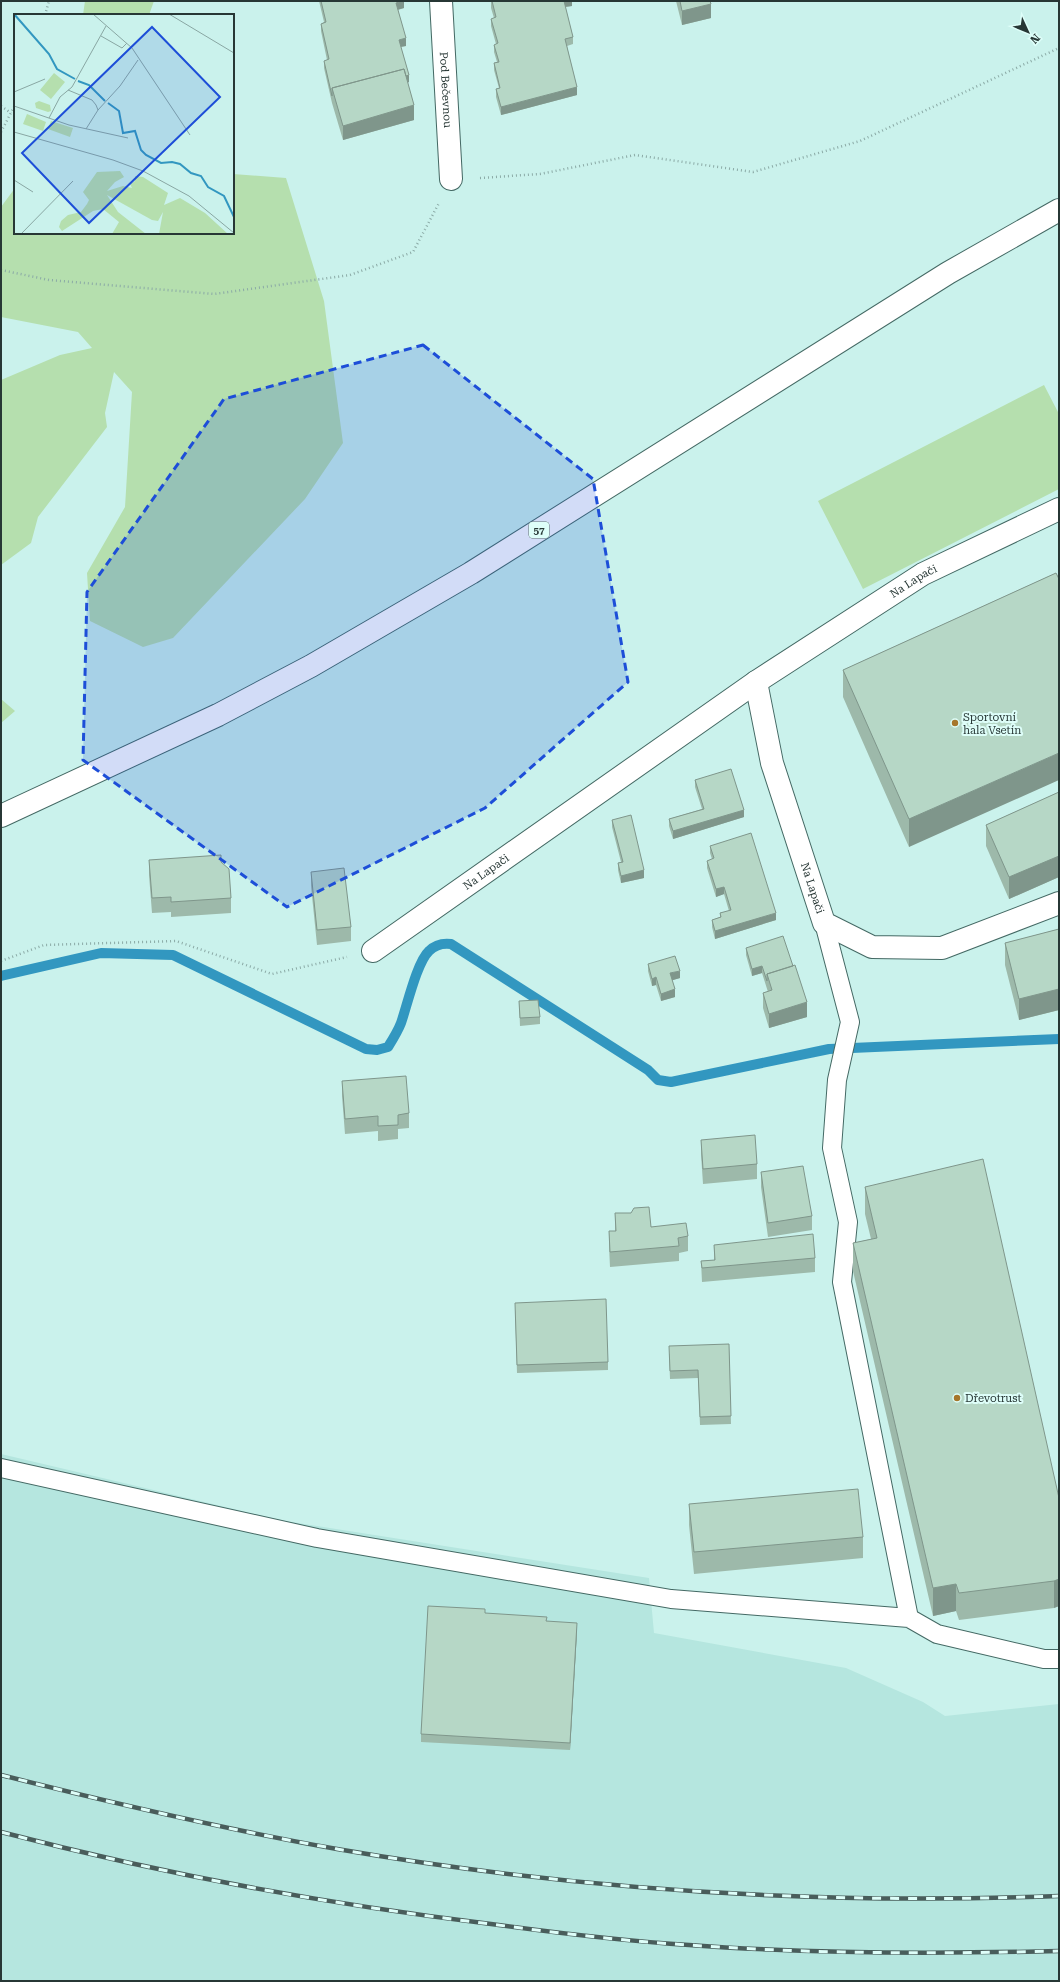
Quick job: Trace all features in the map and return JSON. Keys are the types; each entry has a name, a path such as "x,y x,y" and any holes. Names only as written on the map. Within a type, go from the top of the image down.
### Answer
{"street":[{"name":"Pod Bečevnou","path":"441,1 451,179"},
{"name":"57","path":"1,816 218,715 311,666 471,572 948,273 1059,210"},
{"name":"Na Lapači","path":"373,951 756,682 923,574 1059,508"},
{"name":"Na Lapači","path":"756,682 772,763 824,923 872,947 942,948 1059,903"}],"lane":[{"path":"824,923 850,1022 839,1071 832,1148 848,1222 842,1282 909,1618"},
{"path":"1,1468 317,1538 671,1599 909,1618 937,1634 1044,1659 1059,1659"}],"path":[{"path":"45,14 49,1"},
{"path":"1,270 48,280 214,294 350,275 413,252 451,179 540,174 635,155 753,172 860,141 1059,48"},
{"path":"1,106 11,113"},
{"path":"1,132 14,107"},
{"path":"1,961 44,945 176,941 272,974 373,951"}],"highlighted area":[{"path":"423,345 593,479 628,682 485,808 287,907 83,760 87,592 224,399"}],"shaded area":[{"path":"1,1454 285,1521 649,1578 654,1633 846,1668 923,1702 945,1716 1059,1704 1059,1981 1,1981"}],"green space":[{"path":"85,1 154,1 149,14 83,14"},
{"path":"234,174 286,178 324,301 343,443 305,499 173,638 143,647 90,621 87,573 125,507 132,392 114,372 105,413 107,427 38,517 31,543 1,565 1,380 60,355 92,348 78,332 1,317 1,207 14,189 14,234 234,234"},
{"path":"1044,385 1059,414 1059,489 863,589 818,501"},
{"path":"1,699 15,711 1,723"}],"building":[{"path":"321,1 402,1 396,3 406,38 399,40 409,75 406,76 404,69 332,88 332,96 324,61 329,59 321,24 326,22"},
{"path":"492,1 564,1 573,37 565,39 577,87 501,107 496,89 500,88 494,63 499,62 494,45 498,43 491,19 496,17"},
{"path":"680,1 710,1 711,4 682,11"},
{"path":"404,69 414,105 343,126 332,88"},
{"path":"1056,573 1059,579 1059,753 909,819 843,670"},
{"path":"731,769 744,810 673,831 669,819 704,809 695,780"},
{"path":"1059,792 1059,856 1009,877 986,825"},
{"path":"631,815 644,870 621,876 618,863 623,862 612,820"},
{"path":"751,833 776,913 715,931 712,920 721,917 720,913 731,910 724,887 716,889 707,861 714,858 710,846"},
{"path":"221,855 221,862 229,869 231,898 171,902 171,897 152,898 149,860"},
{"path":"344,868 351,927 317,930 311,872"},
{"path":"1059,929 1059,989 1019,999 1005,943"},
{"path":"783,936 793,966 767,974 767,981 762,966 752,969 746,948"},
{"path":"675,956 680,971 670,973 675,989 661,994 656,977 652,979 648,964"},
{"path":"795,965 807,1002 769,1014 763,993 772,990 767,974"},
{"path":"538,1000 540,1017 520,1018 519,1001"},
{"path":"406,1076 409,1113 398,1115 398,1125 378,1126 378,1116 345,1119 342,1081"},
{"path":"755,1135 757,1164 703,1169 701,1140"},
{"name":"Dřevotrust","path":"983,1159 1059,1498 1059,1579 1054,1581 959,1593 956,1584 933,1588 853,1243 877,1238 865,1187"},
{"path":"803,1166 812,1216 768,1223 761,1172"},
{"path":"649,1207 651,1227 686,1223 688,1236 678,1238 679,1246 610,1252 609,1231 616,1231 615,1213 631,1213 634,1208"},
{"path":"813,1234 815,1258 702,1268 701,1261 715,1260 714,1245"},
{"path":"606,1299 608,1362 517,1365 515,1303"},
{"path":"729,1344 731,1416 700,1417 698,1370 670,1371 669,1346"},
{"path":"858,1489 863,1537 694,1552 689,1504"},
{"path":"428,1606 485,1609 485,1613 547,1617 546,1621 577,1623 570,1743 421,1734"}],"waterway":[{"path":"1,976 101,953 173,955 366,1049 377,1050 388,1047 397,1032 416,974 420,964 429,951 442,944 451,944 648,1070 658,1080 671,1082 829,1049 1059,1039"}],"railway":[{"path":"1,1775 84,1796 252,1833 337,1849 516,1875 606,1884 787,1896 878,1898 1059,1896"},
{"path":"1,1832 122,1861 244,1886 367,1907 540,1931 689,1945 828,1952 967,1953 1059,1951"}],"place":[{"name":"Sportovní hala Vsetín","path":"955,723"},
{"name":"Dřevotrust","path":"957,1398"}]}
